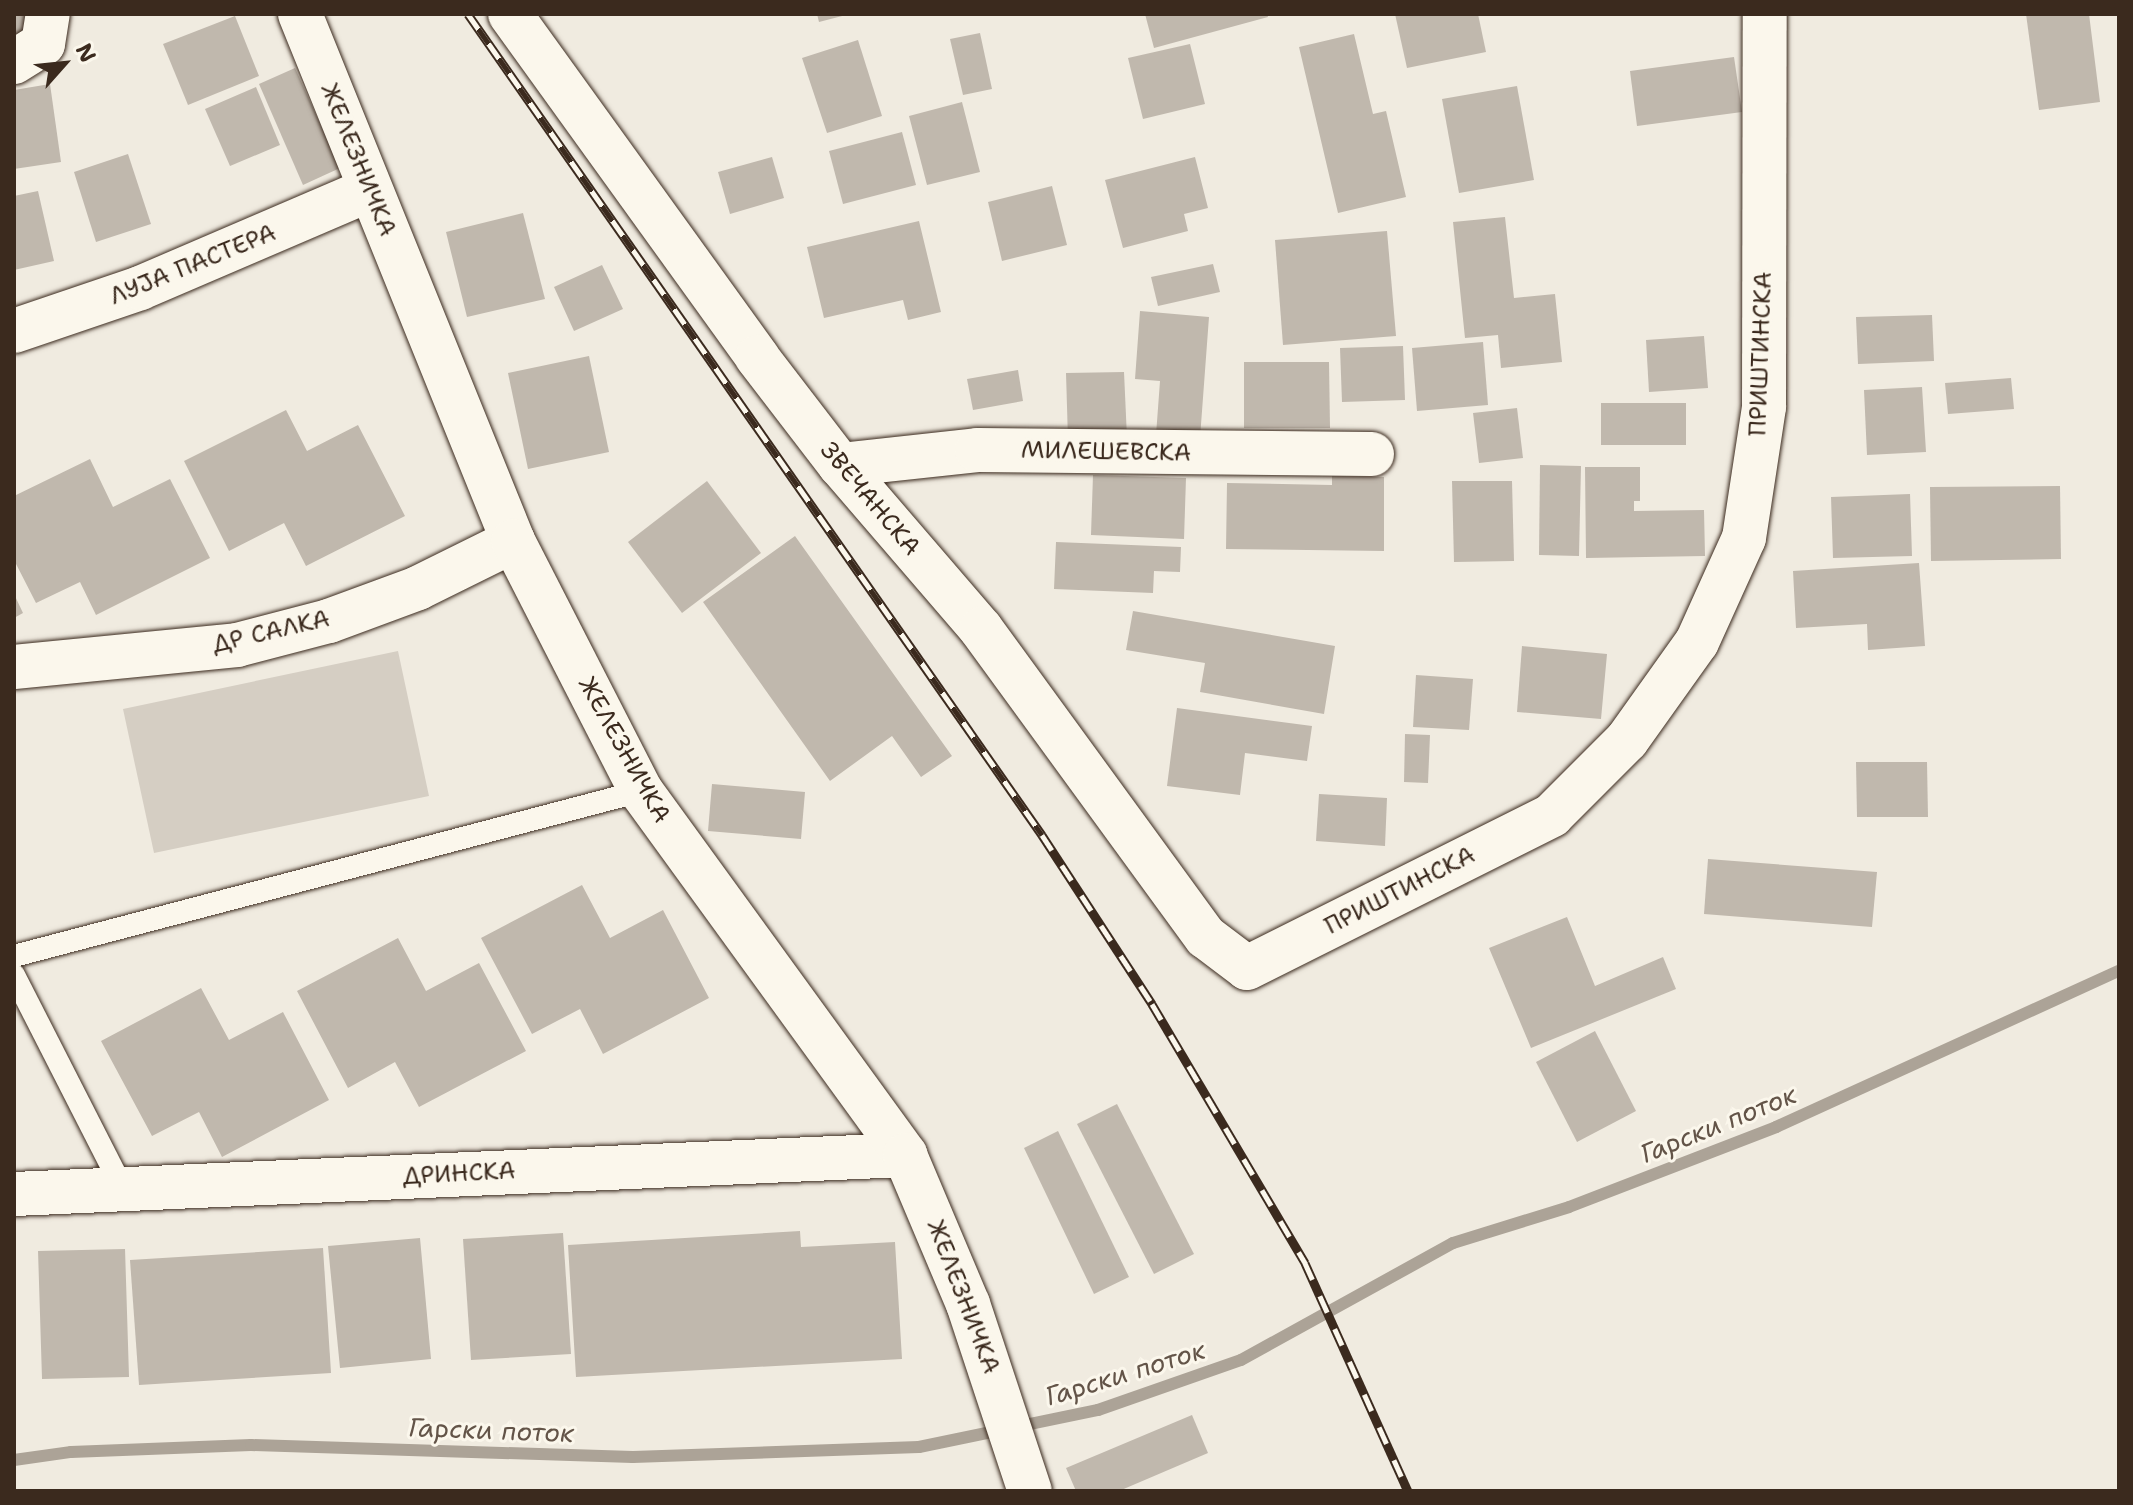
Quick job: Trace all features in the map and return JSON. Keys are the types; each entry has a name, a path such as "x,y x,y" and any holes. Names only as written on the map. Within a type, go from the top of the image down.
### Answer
{"street":[{"path":"14,62 43,44 48,14"},
{"name":"ЖЕЛЕЗНИЧКА","path":"300,14 513,541 641,791 905,1155 989,1362 1026,1482"},
{"name":"ПРИШТИНСКА","path":"1247,968 1552,815 1627,740 1697,642 1744,538 1764,407 1765,14"},
{"name":"ЗВЕЧАНСКА","path":"527,18 840,465 981,629 1206,937 1247,968"},
{"name":"ЛУЈА ПАСТЕРА","path":"14,331 154,282 369,190"},
{"name":"МИЛЕШЕВСКА","path":"840,465 977,450 1372,454"},
{"name":"ДР САЛКА","path":"14,667 252,641 329,621 418,588 513,541"},
{"name":"ДРИНСКА","path":"14,1194 905,1155"}],"lane":[{"path":"14,956 641,791"},
{"path":"14,975 123,1189"}],"shaded area":[{"path":"398,651 429,796 154,853 123,709"}],"building":[{"path":"14,14 32,14 35,43 14,45"},
{"path":"817,14 845,14 846,15 819,22"},
{"path":"1145,14 1267,14 1268,17 1154,48"},
{"path":"1395,14 1478,14 1486,52 1407,68"},
{"path":"2026,14 2089,14 2100,102 2039,110"},
{"path":"235,16 259,76 188,105 163,44"},
{"path":"980,33 992,89 963,95 950,39"},
{"path":"1354,34 1373,114 1386,111 1406,197 1338,213 1299,47"},
{"path":"858,40 882,116 827,133 802,58"},
{"path":"1190,44 1205,104 1143,119 1128,58"},
{"path":"1734,57 1742,112 1637,126 1630,71"},
{"path":"295,68 340,168 303,185 259,84"},
{"path":"50,84 61,162 14,169 14,90"},
{"path":"1517,86 1534,180 1459,193 1442,99"},
{"path":"256,87 280,145 230,166 205,109"},
{"path":"962,102 980,172 927,185 909,116"},
{"path":"902,132 916,185 843,204 829,151"},
{"path":"128,154 151,224 96,242 74,172"},
{"path":"772,157 784,198 730,214 718,172"},
{"path":"1195,157 1208,208 1184,214 1188,231 1123,248 1105,180"},
{"path":"1052,186 1067,245 1002,261 988,202"},
{"path":"38,191 54,261 14,270 14,196"},
{"path":"523,213 545,299 467,317 446,232"},
{"path":"1505,217 1514,298 1555,294 1562,362 1501,368 1498,335 1465,338 1453,222"},
{"path":"919,221 941,312 908,320 903,300 824,318 807,247"},
{"path":"1387,231 1396,336 1283,345 1275,240"},
{"path":"1213,264 1220,292 1158,306 1151,277"},
{"path":"602,265 623,309 574,331 554,287"},
{"path":"1140,311 1209,317 1200,438 1156,435 1160,381 1135,379"},
{"path":"1932,315 1934,361 1858,364 1856,317"},
{"path":"1704,336 1708,388 1649,392 1646,340"},
{"path":"1483,342 1488,405 1417,411 1412,348"},
{"path":"1403,346 1405,400 1342,402 1340,348"},
{"path":"589,356 609,452 528,469 508,373"},
{"path":"1244,362 1329,362 1330,428 1244,428"},
{"path":"1018,370 1023,401 973,410 967,379"},
{"path":"1124,372 1127,438 1068,440 1066,373"},
{"path":"2011,378 2014,409 1948,414 1945,383"},
{"path":"1922,387 1926,452 1867,455 1864,390"},
{"path":"1601,403 1686,403 1686,445 1601,445"},
{"path":"1517,408 1523,458 1479,463 1473,413"},
{"path":"286,410 307,451 358,425 405,516 306,566 284,523 229,551 184,461"},
{"path":"90,459 113,507 170,479 210,558 96,615 80,582 36,603 14,560 14,496"},
{"path":"1540,465 1581,466 1579,556 1539,555"},
{"path":"1585,467 1640,467 1640,501 1634,501 1634,511 1704,510 1705,556 1586,558"},
{"path":"1093,475 1186,478 1184,539 1091,535"},
{"path":"1332,476 1384,477 1384,551 1226,549 1227,483 1332,485"},
{"path":"707,481 761,553 682,613 628,542"},
{"path":"1452,481 1512,481 1514,561 1454,562"},
{"path":"2060,486 2061,559 1931,561 1930,487"},
{"path":"1910,494 1912,556 1833,558 1831,497"},
{"path":"795,536 952,756 921,777 892,736 830,781 703,602"},
{"path":"1056,542 1181,547 1180,572 1154,571 1153,593 1054,589"},
{"path":"1919,563 1925,646 1868,650 1867,624 1796,628 1793,571"},
{"path":"14,594 23,613 14,618"},
{"path":"1133,611 1335,646 1324,714 1200,692 1205,663 1126,650"},
{"path":"1522,646 1607,654 1601,719 1517,712"},
{"path":"1416,675 1473,679 1469,730 1413,727"},
{"path":"1177,708 1312,726 1307,761 1245,753 1240,795 1167,786"},
{"path":"1405,734 1430,735 1428,783 1404,782"},
{"path":"1856,762 1927,762 1928,817 1857,817"},
{"path":"712,784 805,792 801,839 708,831"},
{"path":"1319,794 1387,798 1385,846 1316,841"},
{"path":"1708,859 1877,872 1872,927 1704,914"},
{"path":"582,885 610,938 663,910 709,998 603,1054 580,1009 532,1034 481,938"},
{"path":"1567,917 1595,986 1663,957 1676,989 1531,1048 1489,948"},
{"path":"398,938 426,991 479,963 526,1051 419,1107 395,1062 348,1088 297,991"},
{"path":"201,988 229,1040 283,1012 329,1100 222,1157 199,1112 152,1136 101,1041"},
{"path":"1595,1031 1636,1111 1577,1142 1536,1062"},
{"path":"1117,1104 1194,1254 1154,1274 1077,1124"},
{"path":"1058,1131 1129,1277 1094,1294 1024,1148"},
{"path":"800,1231 801,1247 895,1242 902,1359 576,1377 568,1245"},
{"path":"563,1233 571,1354 471,1360 463,1239"},
{"path":"420,1238 431,1359 340,1368 328,1246"},
{"path":"323,1248 331,1373 139,1385 130,1260"},
{"path":"125,1249 129,1377 42,1379 38,1251"},
{"path":"1192,1415 1208,1453 1119,1491 1076,1491 1066,1468"}],"waterway":[{"name":"Гарски поток","path":"14,1460 71,1452 251,1445 633,1457 919,1447 1098,1410 1241,1360 1453,1243 1569,1207 1776,1127 2119,971"}],"railway":[{"path":"468,14 1042,835 1152,1004 1305,1263 1408,1491"}]}
